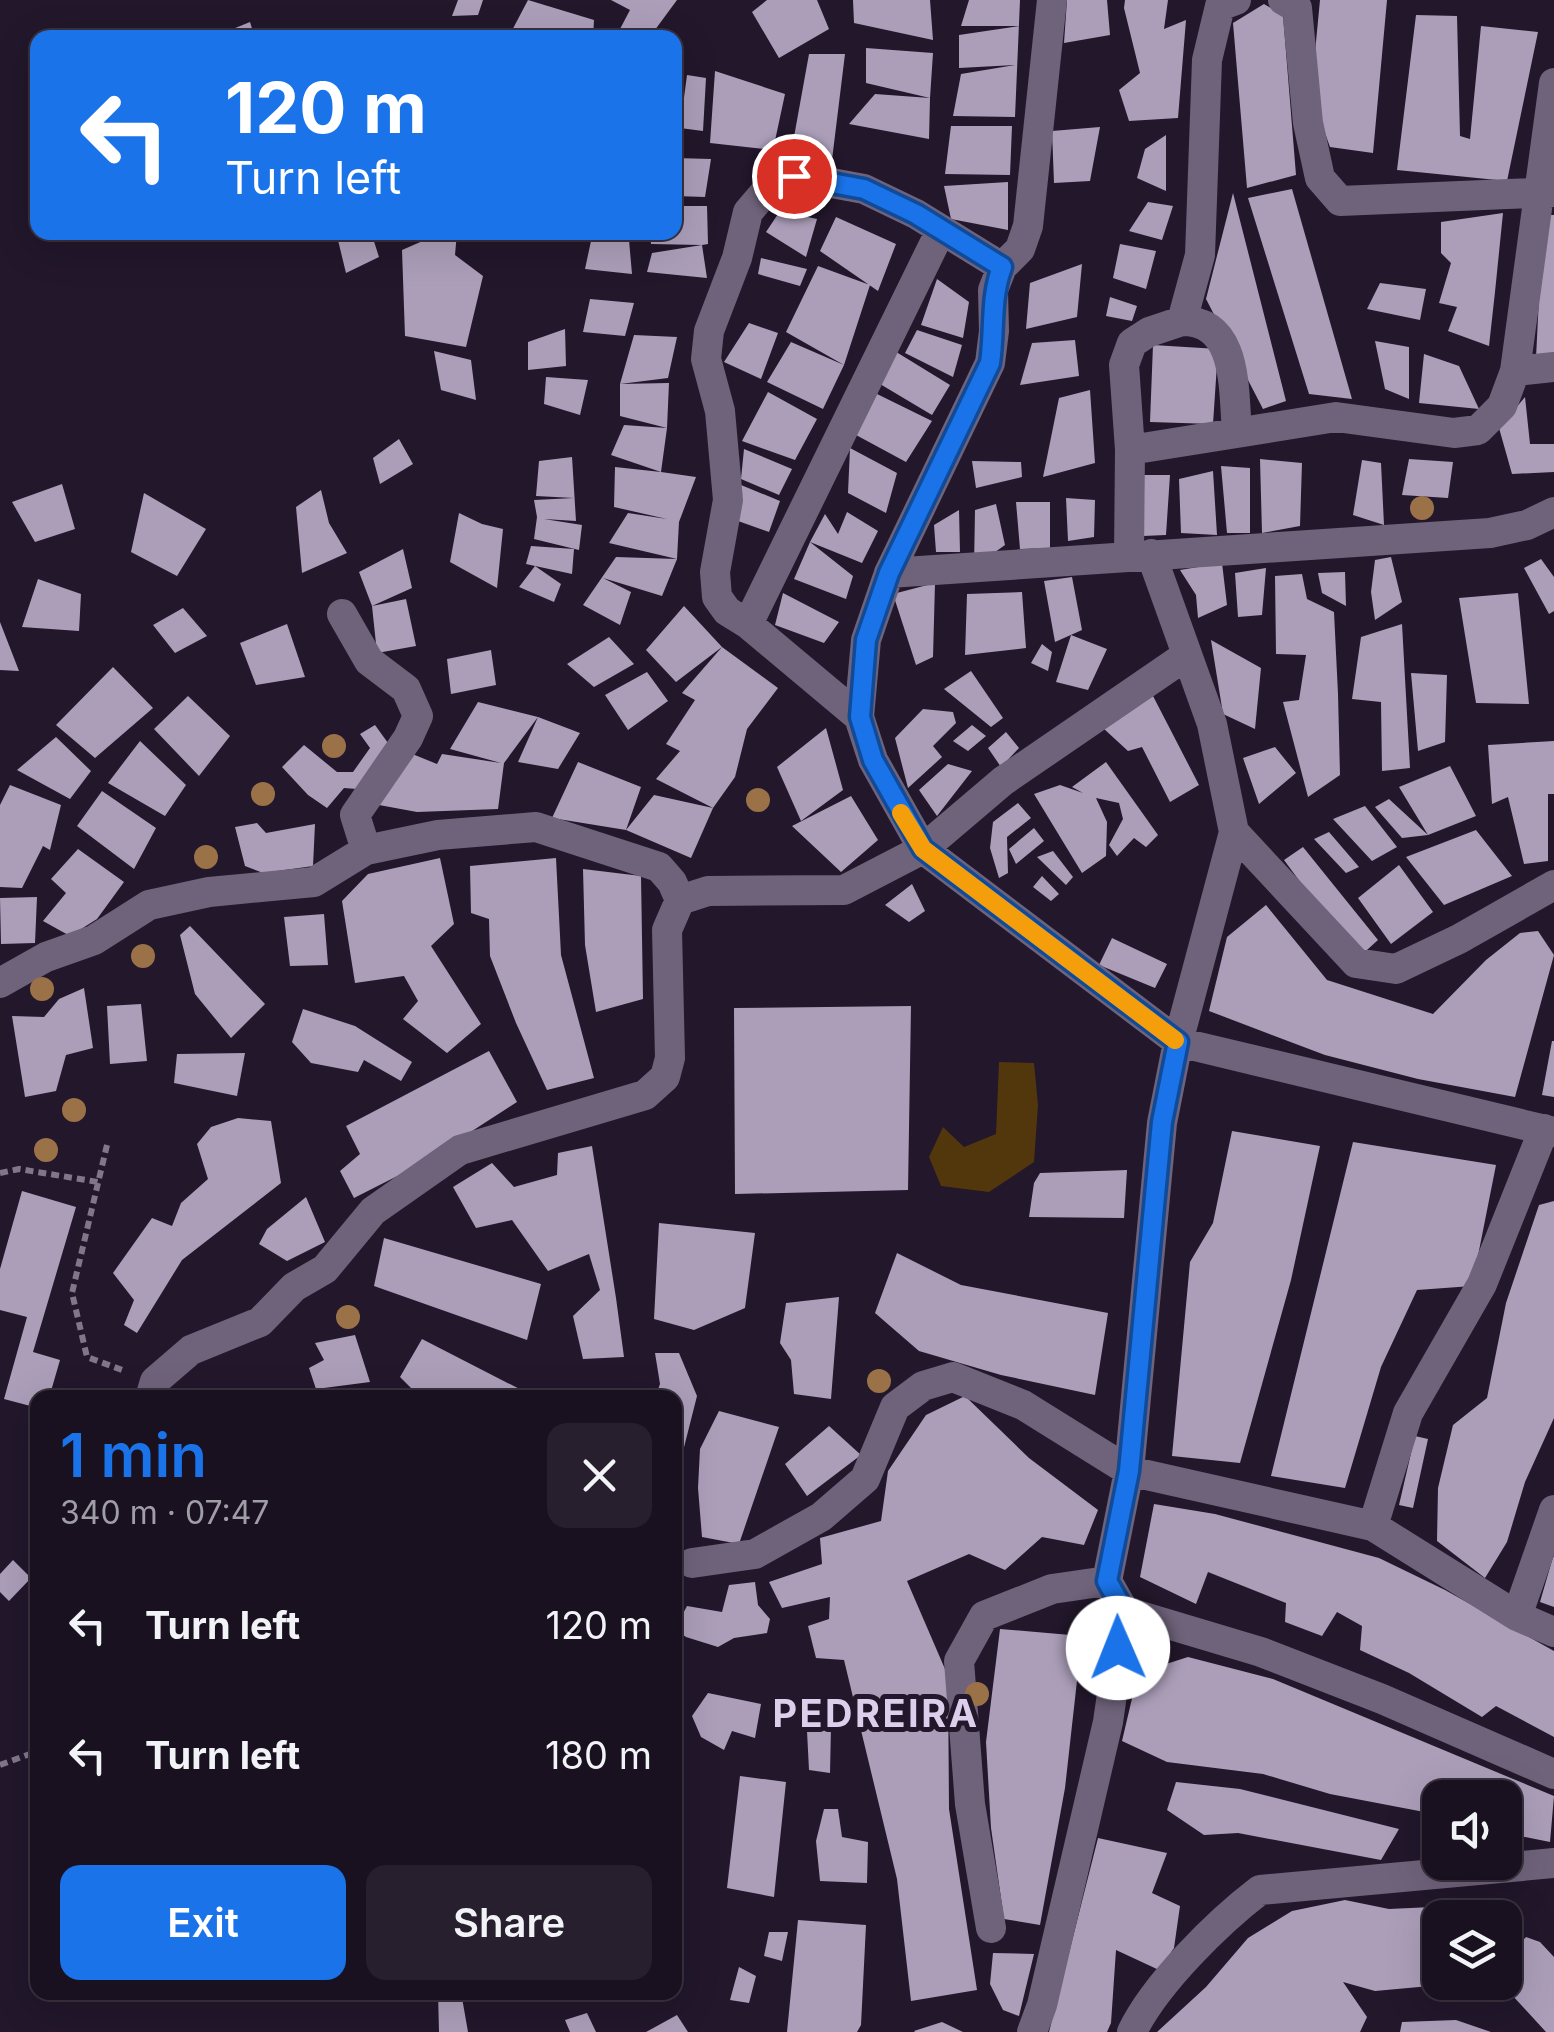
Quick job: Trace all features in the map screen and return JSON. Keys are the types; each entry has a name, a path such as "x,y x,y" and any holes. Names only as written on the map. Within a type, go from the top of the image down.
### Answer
{"street":[{"path":"1052,0 1028,226 1020,249 1002,267 993,290 990,363 889,573 866,640 860,717 873,760 923,849 1178,1042 1549,1131 1482,1284 1408,1413 1373,1526"},
{"path":"1182,322 1200,255 1208,60 1220,6 1236,0"},
{"path":"1283,0 1297,8 1308,124 1320,178 1340,201 1547,193"},
{"path":"1130,450 1336,417 1454,433 1478,430 1502,406 1515,372 1547,193 1554,83"},
{"path":"860,717 748,624 727,612 717,597 715,572 728,500 720,411 706,359 708,331 736,258 748,212 766,190 794,176 864,189 1002,267"},
{"path":"748,624 942,230"},
{"path":"1032,2032 1042,2004 1108,1722 1124,1611 1107,1581 1129,1471 1162,1122 1178,1042 1234,832 1212,724 1188,655 1140,554 1124,365 1132,343 1149,332 1182,322 1201,321 1220,336 1232,366 1237,432"},
{"path":"1515,372 1554,366"},
{"path":"889,573 1490,533 1554,512"},
{"path":"342,614 368,661 406,688 418,716 408,738 355,815 366,850"},
{"path":"680,900 708,892 844,890 923,849 1003,781 1188,655"},
{"path":"0,983 46,957 94,940 149,906 208,892 314,882 366,850 438,835 536,827 660,867 680,900 667,930 670,1058 665,1077 646,1095 460,1150 374,1211 325,1269 294,1287 260,1322 191,1350 152,1389"},
{"path":"1234,832 1356,963 1369,966 1396,969 1459,939 1554,885"},
{"path":"692,1563 755,1554 821,1517 864,1478 895,1407 923,1386 953,1377 1023,1405 1129,1471 1373,1526 1517,1616 1554,1632"},
{"path":"1517,1616 1554,1510"},
{"path":"991,1928 970,1804 959,1662 984,1616 1052,1588 1107,1581"},
{"path":"1124,1611 1261,1652 1382,1699 1554,1774"},
{"path":"1132,2032 1159,1991 1234,1910 1260,1890 1554,1862"}],"path":[{"path":"107,1145 72,1293 86,1357 152,1389"},
{"path":"0,1173 19,1169 98,1182"},
{"path":"0,1765 30,1754"}],"shaded area":[{"path":"999,1062 1034,1063 1038,1105 1034,1162 989,1192 941,1186 929,1157 943,1127 964,1147 996,1134"}],"building":[{"path":"458,0 483,0 478,15 452,16"},
{"path":"528,0 594,20 593,30 512,30"},
{"path":"611,0 677,0 655,30 621,30 630,10"},
{"path":"767,0 817,0 829,29 779,58 752,12"},
{"path":"853,0 930,0 933,40 854,23"},
{"path":"969,0 1020,0 1019,26 961,26"},
{"path":"1067,0 1107,0 1110,35 1064,43"},
{"path":"1125,0 1168,0 1164,29 1186,20 1178,118 1129,121 1119,90 1140,73"},
{"path":"1320,0 1387,0 1373,153 1330,147 1311,94"},
{"path":"1264,4 1283,15 1296,175 1247,188 1233,23"},
{"path":"1416,15 1457,16 1460,136 1470,139 1481,26 1538,32 1507,181 1397,170"},
{"path":"250,22 252,30 230,30"},
{"path":"1019,26 1015,117 953,116 961,74 1015,65 959,68 959,35"},
{"path":"866,48 933,53 930,98 866,83"},
{"path":"809,54 845,54 831,168 790,159"},
{"path":"715,71 785,94 773,150 710,143"},
{"path":"687,75 706,78 703,131 682,128"},
{"path":"875,94 930,98 929,139 849,124"},
{"path":"951,126 1012,126 1010,175 945,174"},
{"path":"1100,127 1090,181 1054,183 1052,131"},
{"path":"1166,135 1166,191 1137,178 1145,149"},
{"path":"682,158 711,159 705,197 682,196"},
{"path":"1008,182 1008,230 951,219 944,186"},
{"path":"1292,189 1352,399 1309,394 1248,198"},
{"path":"1233,193 1286,401 1263,409 1206,299"},
{"path":"1148,202 1173,206 1162,240 1129,231"},
{"path":"682,206 707,206 708,244 651,244 651,240 682,240"},
{"path":"780,211 817,219 806,257 766,232"},
{"path":"1503,213 1489,346 1448,331 1457,307 1439,303 1451,263 1441,253 1441,222"},
{"path":"1549,215 1554,215 1554,356 1536,358 1541,257"},
{"path":"836,217 896,244 878,291 820,251"},
{"path":"338,240 374,240 379,257 346,273"},
{"path":"425,240 456,240 455,255 483,276 466,347 405,336 402,250"},
{"path":"629,240 632,274 585,269 591,241"},
{"path":"1120,244 1156,251 1146,289 1113,278"},
{"path":"702,245 707,278 647,272 652,253"},
{"path":"761,258 807,269 800,286 758,274"},
{"path":"1082,264 1077,317 1026,329 1030,283"},
{"path":"818,266 870,285 844,365 786,332"},
{"path":"937,279 969,302 963,338 921,325"},
{"path":"1380,283 1426,289 1420,320 1367,309"},
{"path":"1110,297 1137,306 1132,321 1106,316"},
{"path":"590,299 634,303 625,336 583,332"},
{"path":"749,323 778,333 761,379 724,362"},
{"path":"565,329 566,366 528,370 528,342"},
{"path":"917,330 962,345 953,377 905,353"},
{"path":"634,335 677,337 668,378 620,384"},
{"path":"1075,340 1079,376 1020,385 1032,343"},
{"path":"1375,341 1409,347 1409,399 1385,389"},
{"path":"791,342 844,365 823,409 767,382"},
{"path":"1153,345 1218,349 1213,424 1150,422"},
{"path":"893,350 950,385 932,415 880,384"},
{"path":"434,351 471,360 476,400 441,390"},
{"path":"1424,354 1459,366 1479,409 1419,403"},
{"path":"546,377 588,380 580,415 544,404"},
{"path":"669,383 667,428 620,416 620,384"},
{"path":"1090,390 1095,463 1043,477 1059,398"},
{"path":"768,392 817,419 795,460 742,441"},
{"path":"877,394 932,421 906,462 856,435"},
{"path":"1525,397 1530,444 1554,444 1554,472 1512,474 1499,428"},
{"path":"624,425 667,428 661,472 611,455"},
{"path":"399,439 413,464 380,484 373,458"},
{"path":"850,448 897,473 886,513 848,493"},
{"path":"744,449 792,469 779,495 741,479"},
{"path":"572,457 576,521 544,519 582,525 579,550 534,539 534,500 574,498 536,496 539,461"},
{"path":"1260,459 1302,463 1300,526 1262,533"},
{"path":"1409,459 1453,462 1448,498 1402,495"},
{"path":"1362,460 1381,463 1384,525 1353,515"},
{"path":"972,461 1021,462 1022,477 976,488"},
{"path":"1221,466 1250,468 1250,533 1227,533"},
{"path":"615,467 696,477 679,522 677,559 609,543 628,513 667,519 614,507"},
{"path":"1213,471 1217,535 1181,533 1179,479"},
{"path":"1143,475 1170,475 1166,535 1143,536"},
{"path":"62,484 75,529 35,542 12,502"},
{"path":"741,485 780,501 769,532 738,521"},
{"path":"321,490 329,523 347,553 302,573 296,507"},
{"path":"144,493 206,529 177,576 131,552"},
{"path":"1066,498 1095,500 1094,537 1068,541"},
{"path":"1016,502 1050,502 1050,548 1020,549"},
{"path":"996,504 1005,545 974,567 975,510"},
{"path":"959,510 960,552 936,552 934,525"},
{"path":"847,512 878,531 862,563 810,542 825,514 838,534"},
{"path":"459,513 503,529 497,588 450,562"},
{"path":"810,542 853,576 846,599 794,579"},
{"path":"531,546 574,549 572,574 526,564"},
{"path":"403,549 412,588 372,606 359,572"},
{"path":"616,557 677,559 662,596 603,578 631,592 620,625 583,605"},
{"path":"1391,557 1402,602 1375,620 1371,592 1375,560"},
{"path":"1541,559 1554,577 1554,611 1549,614 1524,568"},
{"path":"1222,563 1227,605 1198,618 1196,595 1180,570"},
{"path":"535,566 561,584 554,602 519,587"},
{"path":"1266,568 1262,615 1238,617 1235,573"},
{"path":"1345,572 1346,606 1322,593 1318,573"},
{"path":"1302,574 1307,599 1334,612 1338,694 1340,775 1308,797 1283,702 1299,700 1306,655 1276,654 1275,576"},
{"path":"1072,577 1082,630 1055,642 1044,581"},
{"path":"38,579 81,594 79,631 22,627"},
{"path":"935,583 933,657 916,665 893,594"},
{"path":"1022,592 1026,648 965,655 967,594"},
{"path":"783,593 839,622 824,643 775,625"},
{"path":"1518,593 1529,704 1476,703 1459,598"},
{"path":"406,599 416,646 377,653 372,606"},
{"path":"684,606 722,647 676,682 646,650"},
{"path":"183,608 207,636 175,653 153,625"},
{"path":"0,622 19,671 0,670"},
{"path":"287,624 305,677 256,685 240,643"},
{"path":"1402,624 1410,768 1382,771 1381,702 1352,699 1361,637"},
{"path":"1071,635 1107,649 1088,690 1056,682"},
{"path":"609,637 634,664 594,687 567,664"},
{"path":"1211,640 1261,668 1255,729 1223,714"},
{"path":"1042,644 1052,652 1048,671 1031,663"},
{"path":"722,647 778,688 747,729 735,777 713,808 656,779 680,751 666,744 695,700 682,693"},
{"path":"491,650 496,685 451,694 447,659"},
{"path":"113,667 153,708 95,758 56,725"},
{"path":"971,671 1003,718 991,727 944,689"},
{"path":"647,672 668,701 628,730 605,695"},
{"path":"1411,673 1447,675 1445,742 1418,751"},
{"path":"188,696 230,736 199,776 154,729"},
{"path":"1153,696 1199,785 1170,802 1142,747 1128,751 1103,728"},
{"path":"478,702 538,717 504,763 498,809 417,812 379,805 400,749 437,764 442,754 501,763 450,749"},
{"path":"923,709 953,712 956,723 933,746 942,757 908,788 895,738"},
{"path":"538,717 580,733 558,769 518,762"},
{"path":"375,725 388,743 357,789 344,788 327,808 308,795 282,767 304,745 337,772 353,772 370,748 360,734"},
{"path":"972,725 986,736 968,751 953,741"},
{"path":"826,728 843,790 801,821 777,767"},
{"path":"1006,732 1019,748 1001,767 988,748"},
{"path":"56,737 91,771 70,799 17,770"},
{"path":"140,741 186,785 165,816 108,783"},
{"path":"1554,741 1554,794 1548,794 1548,861 1524,864 1508,797 1492,804 1488,745"},
{"path":"1275,747 1296,773 1259,804 1243,758"},
{"path":"578,762 641,787 626,830 552,818"},
{"path":"1106,762 1158,835 1146,847 1134,838 1117,856 1109,845 1123,819 1119,803 1096,798 1107,822 1106,856 1082,873 1034,794 1060,785 1083,793 1072,787"},
{"path":"948,764 972,771 937,816 919,790"},
{"path":"1450,766 1476,816 1428,835 1399,787"},
{"path":"10,785 61,805 50,850 43,846 22,888 0,887 0,805"},
{"path":"102,791 156,828 134,869 77,826"},
{"path":"654,795 713,808 691,858 626,830"},
{"path":"851,796 878,840 841,872 792,826"},
{"path":"1389,799 1428,835 1402,838 1375,807"},
{"path":"1018,803 1031,818 1007,837 1008,873 999,878 990,848 993,822"},
{"path":"1365,806 1397,847 1372,861 1333,819"},
{"path":"257,823 266,833 315,824 313,866 263,873 245,866 235,827"},
{"path":"1034,828 1044,841 1016,864 1009,849"},
{"path":"1476,830 1512,876 1444,905 1406,857"},
{"path":"1329,832 1359,867 1346,873 1314,839"},
{"path":"1303,847 1378,940 1357,959 1284,860"},
{"path":"78,849 124,882 97,919 70,936 43,921 66,893 51,879"},
{"path":"1053,851 1073,877 1066,885 1037,857"},
{"path":"440,858 454,924 431,946 481,1024 447,1053 403,1019 418,1001 404,976 355,983 342,901 368,874"},
{"path":"556,858 561,955 594,1078 547,1090 490,956 489,919 471,913 470,866"},
{"path":"1399,865 1433,912 1391,944 1358,898"},
{"path":"583,869 641,876 643,999 596,1012 585,945"},
{"path":"1042,876 1059,894 1051,901 1033,887"},
{"path":"912,884 925,911 909,922 885,905"},
{"path":"37,897 35,943 1,944 0,898"},
{"path":"1266,905 1327,980 1433,1014 1486,960 1520,933 1538,931 1554,955 1515,1097 1418,1079 1325,1055 1209,1011 1227,937"},
{"path":"324,914 328,965 290,966 284,917"},
{"path":"190,926 265,1004 231,1038 195,994 180,935"},
{"path":"1112,938 1167,964 1155,988 1099,965"},
{"path":"84,988 93,1048 66,1055 56,1091 25,1097 12,1016 44,1017 59,999"},
{"path":"141,1004 147,1061 110,1064 107,1006"},
{"path":"911,1006 908,1190 735,1194 734,1008"},
{"path":"303,1009 355,1026 412,1062 401,1081 364,1060 358,1072 311,1063 292,1042"},
{"path":"1554,1041 1554,1097 1542,1095"},
{"path":"489,1051 517,1102 421,1164 354,1198 340,1171 360,1154 346,1126"},
{"path":"245,1053 237,1096 174,1083 177,1054"},
{"path":"238,1118 271,1121 281,1183 182,1260 137,1333 124,1325 134,1300 113,1273 152,1218 172,1226 181,1203 208,1179 197,1144 211,1127"},
{"path":"1232,1131 1320,1146 1291,1280 1240,1463 1172,1456 1190,1262 1213,1223"},
{"path":"1353,1142 1496,1165 1472,1286 1417,1290 1381,1367 1345,1488 1271,1476"},
{"path":"592,1146 624,1357 583,1359 573,1316 600,1290 589,1254 548,1271 512,1220 476,1228 453,1187 492,1163 514,1187 557,1175 558,1153"},
{"path":"1127,1170 1124,1218 1029,1217 1034,1183 1040,1173"},
{"path":"22,1191 76,1207 33,1352 60,1360 51,1390 30,1390 30,1406 4,1399 27,1317 0,1310 0,1269"},
{"path":"306,1197 325,1242 287,1261 259,1244 267,1229"},
{"path":"1554,1201 1554,1418 1525,1482 1507,1542 1485,1578 1437,1541 1438,1488 1453,1425 1487,1398 1506,1303 1539,1205"},
{"path":"659,1223 755,1233 745,1308 694,1330 654,1319"},
{"path":"384,1238 541,1284 527,1340 374,1286"},
{"path":"897,1253 961,1285 1108,1313 1095,1395 1001,1375 919,1351 875,1313"},
{"path":"839,1297 831,1399 794,1394 791,1360 780,1343 786,1303"},
{"path":"355,1335 370,1382 316,1389 309,1368 324,1360 315,1343"},
{"path":"422,1339 521,1390 413,1390 400,1377"},
{"path":"655,1353 679,1353 697,1396 682,1455 682,1390 658,1390"},
{"path":"965,1396 1029,1458 1098,1510 1084,1545 1042,1537 1005,1570 969,1554 907,1581 948,1676 949,1809 977,1990 911,2001 897,1879 844,1660 816,1658 808,1626 829,1619 830,1597 782,1608 769,1582 822,1564 820,1538 881,1521 888,1471 926,1415"},
{"path":"719,1411 779,1427 739,1544 702,1537 700,1449"},
{"path":"829,1426 861,1455 807,1496 785,1464"},
{"path":"1415,1436 1428,1439 1413,1508 1399,1505"},
{"path":"1154,1504 1215,1514 1379,1558 1554,1651 1554,1737 1496,1706 1482,1717 1409,1673 1360,1650 1362,1626 1337,1612 1322,1636 1285,1622 1286,1603 1208,1572 1196,1604 1140,1577"},
{"path":"1554,1557 1554,1607 1540,1602"},
{"path":"13,1560 30,1579 9,1601 0,1592 0,1574"},
{"path":"755,1582 758,1605 770,1619 767,1633 734,1638 718,1647 682,1634 682,1616 687,1606 722,1612 729,1585"},
{"path":"1000,1629 1082,1636 1065,1788 1040,1925 1004,1919 991,1828 986,1742"},
{"path":"1188,1657 1273,1679 1516,1780 1422,1780 1422,1812 1330,1794 1263,1774 1167,1762 1122,1741 1138,1673"},
{"path":"708,1693 761,1704 755,1738 732,1731 724,1750 701,1737 692,1716"},
{"path":"831,1727 830,1773 809,1770 807,1731"},
{"path":"740,1776 786,1782 774,1897 727,1888"},
{"path":"1176,1782 1240,1789 1399,1829 1381,1860 1238,1833 1204,1835 1167,1810"},
{"path":"1522,1783 1554,1796 1550,1842 1522,1836"},
{"path":"824,1809 838,1809 842,1837 868,1842 867,1883 820,1881 816,1841"},
{"path":"1098,1838 1167,1853 1152,1893 1180,1906 1174,1948 1159,1970 1116,1950 1107,2032 1049,2032"},
{"path":"1345,1900 1389,1909 1422,1907 1422,1987 1375,1991 1343,1982 1367,2017 1360,2032 1157,2032 1206,1987 1248,1938 1292,1911"},
{"path":"798,1920 866,1925 861,2025 857,2032 787,2032"},
{"path":"769,1932 788,1932 782,1961 764,1956"},
{"path":"1526,1937 1540,1942 1554,1957 1554,2032 1546,2032 1517,2000 1522,2000 1522,1941"},
{"path":"993,1953 1034,1954 1019,2016 1003,2010 990,1984"},
{"path":"739,1967 756,1976 749,2003 730,2000"},
{"path":"438,2000 462,2000 468,2032 439,2032"},
{"path":"587,2013 596,2032 570,2032 565,2020"},
{"path":"677,2015 688,2032 646,2032"},
{"path":"1456,2020 1491,2032 1400,2032 1402,2022"},
{"path":"942,2022 963,2032 914,2031"}],"slow traffic":[{"path":"901,813 923,849 1175,1040"}],"district":[{"name":"PEDREIRA","path":"876,1713"}],"route":[{"path":"794,176 864,189 916,214 1002,267 993,290 990,363 889,573 866,640 860,717 873,760 923,849 1178,1042 1162,1122 1129,1471 1107,1581 1124,1611 1118,1648"}]}
